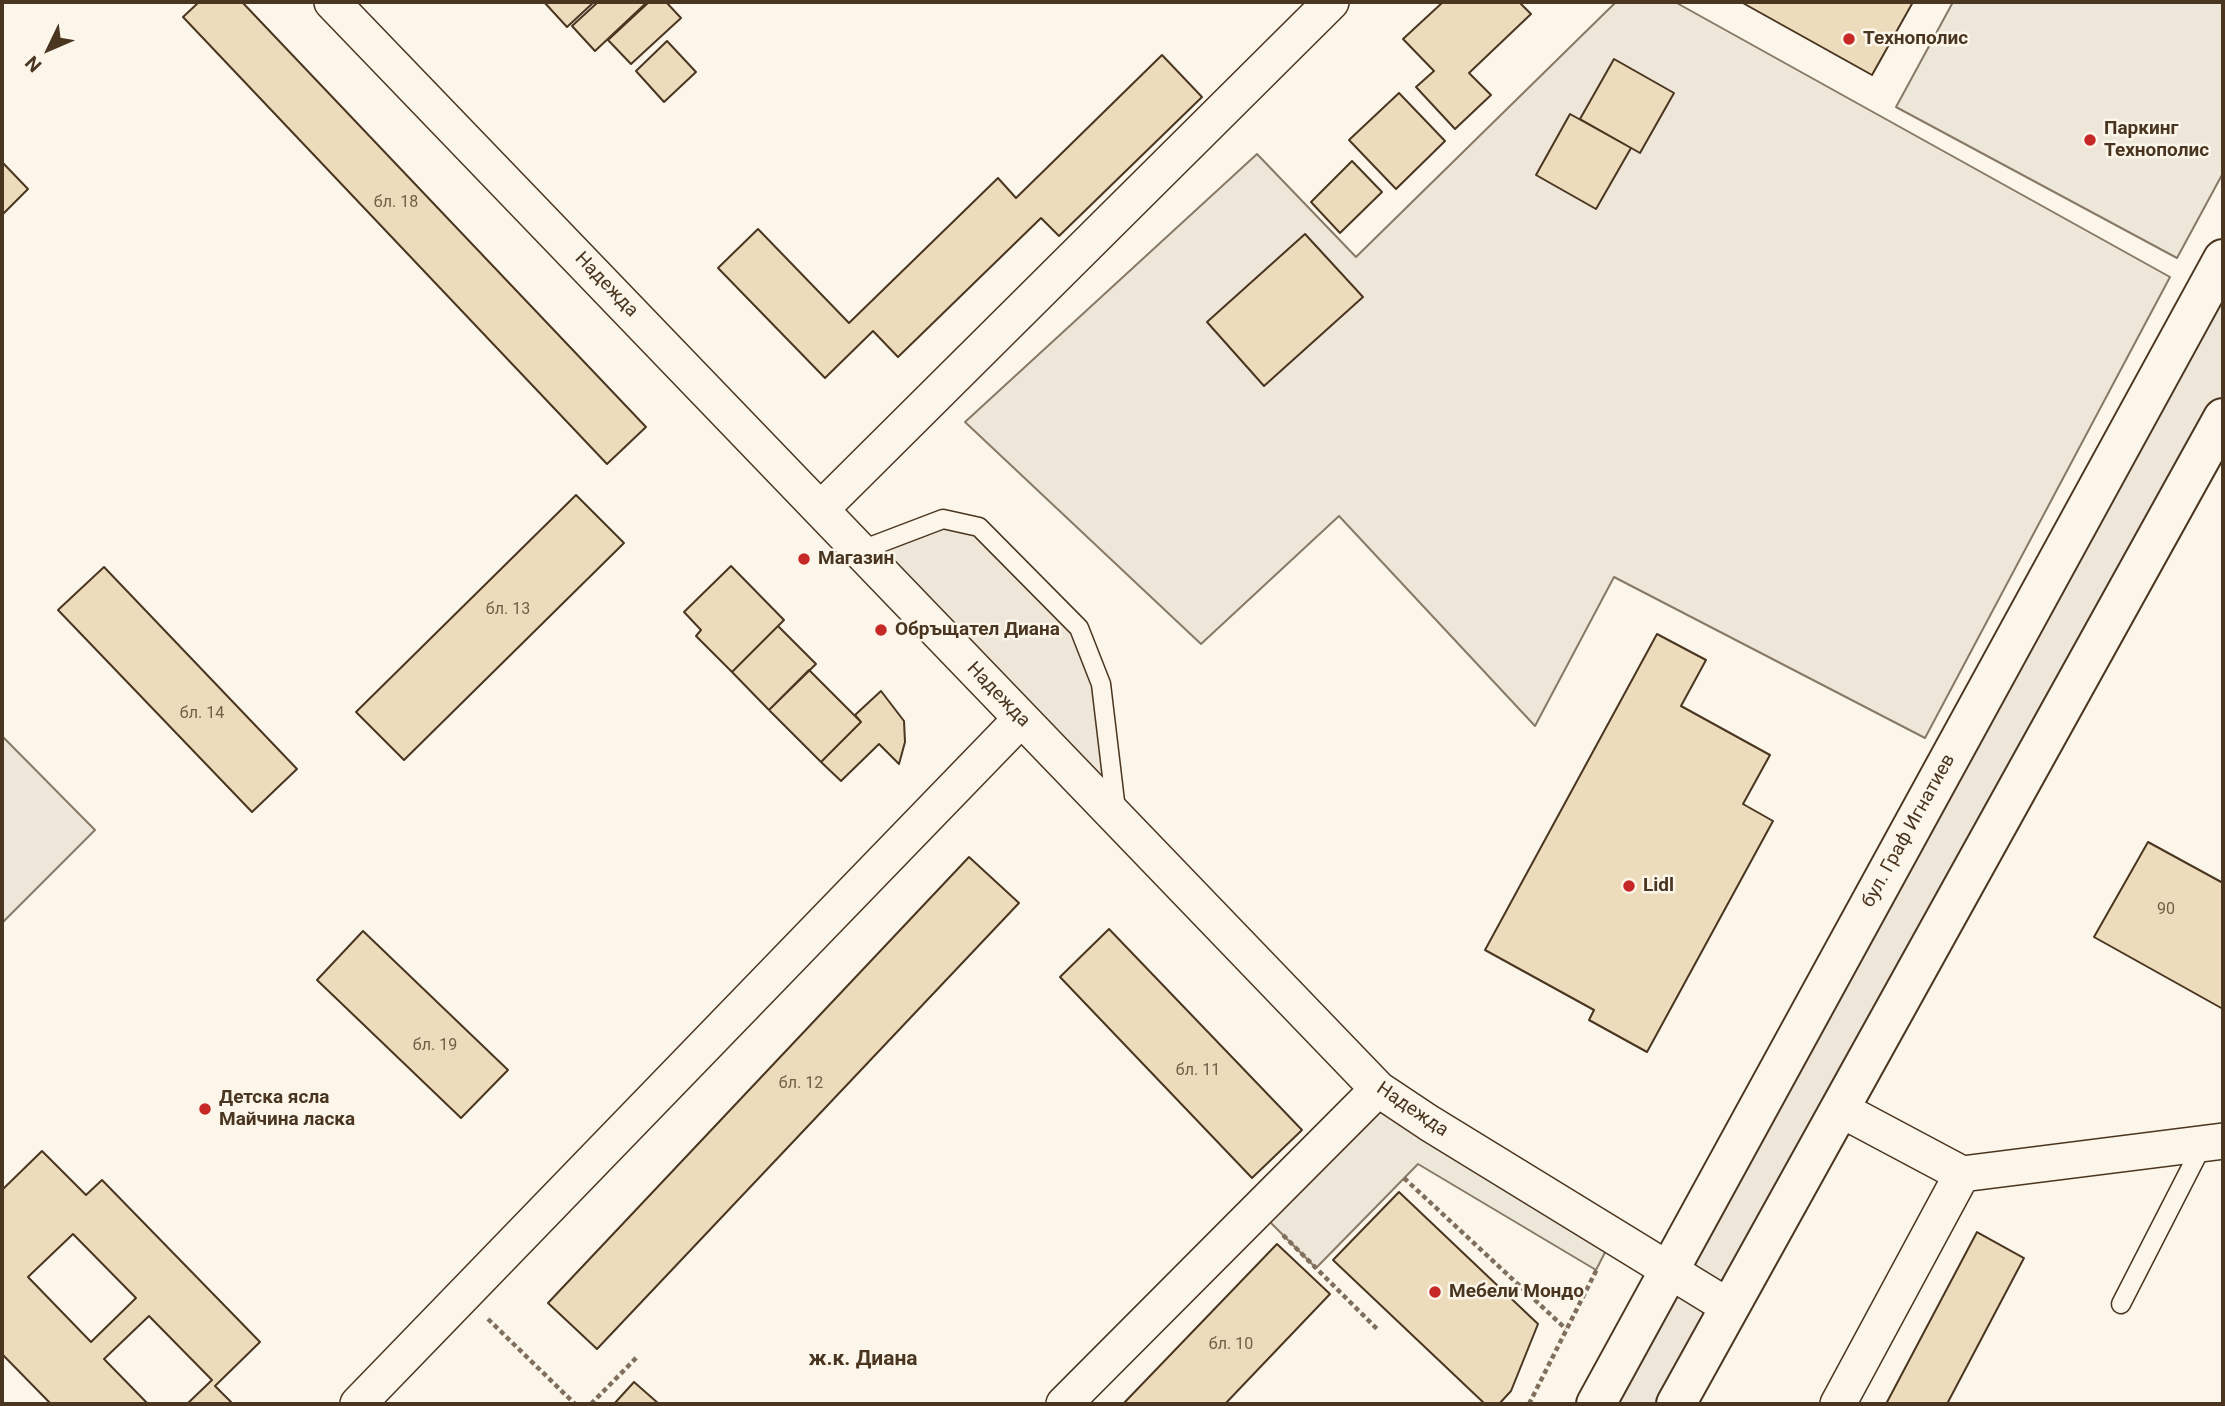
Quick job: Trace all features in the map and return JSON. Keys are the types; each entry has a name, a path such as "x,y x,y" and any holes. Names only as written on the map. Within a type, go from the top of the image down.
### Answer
{"main road":[{"name":"бул. Граф Игнатиев","path":"1596,1404 2223,259"},
{"path":"1676,1404 2223,418"}],"street":[{"name":"Надежда","path":"332,2 1378,1089 1729,1307"},
{"path":"821,509 1331,2"},
{"path":"358,1404 1021,719"},
{"path":"1064,1404 1378,1089"},
{"path":"1840,1109 1962,1174 2213,1143"},
{"path":"1838,1404 1962,1174"}],"lane":[{"path":"859,551 943,519 979,527 1079,628 1101,684 1117,820"},
{"path":"2121,1304 2213,1143"}],"path":[{"path":"1404,1178 1566,1329"},
{"path":"1257,1209 1379,1331"},
{"path":"1529,1404 1613,1237"},
{"path":"464,1295 575,1404"},
{"path":"591,1404 637,1357"}],"shaded area":[{"path":"1616,2 1675,2 2170,277 1925,738 1614,577 1535,726 1339,516 1201,644 965,422 1257,154 1356,257"},
{"name":"Паркинг Технополис","path":"1953,2 2223,2 2223,173 2177,258 1896,107"},
{"path":"2223,259 2223,418 1676,1404 1596,1404"},
{"path":"943,519 979,527 1079,628 1101,684 1117,820 859,551"},
{"path":"2,736 95,830 2,923"},
{"path":"1378,1089 1613,1237 1596,1270 1418,1164 1316,1268 1257,1209"}],"building":[{"path":"199,2 242,2 646,427 607,464 183,17"},
{"path":"544,2 594,2 567,27"},
{"path":"598,2 645,4 595,51 572,26"},
{"path":"649,2 666,2 681,18 631,64 608,40"},
{"path":"1443,2 1519,2 1531,14 1469,73 1491,95 1455,129 1416,87 1434,71 1403,39"},
{"name":"Технополис","path":"1741,2 1913,2 1872,75"},
{"path":"667,41 696,72 664,102 636,71"},
{"path":"1162,55 1202,97 1059,236 1041,218 898,357 873,331 825,378 718,268 758,229 849,323 998,178 1016,198"},
{"path":"1614,59 1674,93 1640,153 1580,119"},
{"path":"1399,93 1445,141 1396,189 1349,140"},
{"path":"1570,114 1631,148 1596,209 1536,175"},
{"path":"1352,161 1382,192 1340,233 1311,202"},
{"path":"2,162 28,189 2,215"},
{"path":"1305,234 1363,297 1264,386 1207,322"},
{"path":"576,495 624,543 404,760 356,712"},
{"path":"731,566 784,620 732,672 696,636 701,630 684,612"},
{"path":"104,567 297,769 252,812 58,610"},
{"path":"778,626 816,664 769,710 732,672"},
{"name":"Lidl","path":"1657,634 1706,660 1681,706 1770,755 1743,804 1773,821 1647,1052 1589,1020 1594,1010 1485,950"},
{"path":"809,670 861,722 821,762 769,710"},
{"path":"881,691 904,721 905,742 899,764 879,744 841,781 821,762 861,722 855,715"},
{"path":"2148,842 2223,883 2223,1009 2094,937"},
{"path":"969,857 1019,903 597,1349 548,1303"},
{"path":"1109,929 1302,1130 1252,1178 1060,977"},
{"path":"363,931 508,1070 461,1118 317,980"},
{"path":"42,1151 86,1195 102,1180 260,1342 215,1386 233,1404 187,1404 212,1380 149,1316 104,1359 148,1404 51,1404 2,1354 2,1190","holes":["73,1234 136,1298 91,1342 28,1277"]},
{"name":"Мебели Мондо","path":"1399,1192 1538,1324 1511,1391 1499,1404 1485,1404 1333,1260"},
{"path":"1977,1232 2024,1258 1947,1404 1886,1404"},
{"path":"1277,1244 1330,1294 1225,1404 1123,1404"},
{"path":"634,1382 659,1404 614,1404"}],"place":[{"name":"Технополис","path":"1849,39"},
{"name":"Паркинг Технополис","path":"2090,140"},
{"name":"Магазин","path":"804,559"},
{"name":"Обръщател Диана","path":"881,630"},
{"name":"Lidl","path":"1629,886"},
{"name":"Детска ясла Майчина ласка","path":"205,1109"},
{"name":"Мебели Мондо","path":"1435,1292"}],"district":[{"name":"ж.к. Диана","path":"863,1360"}]}
